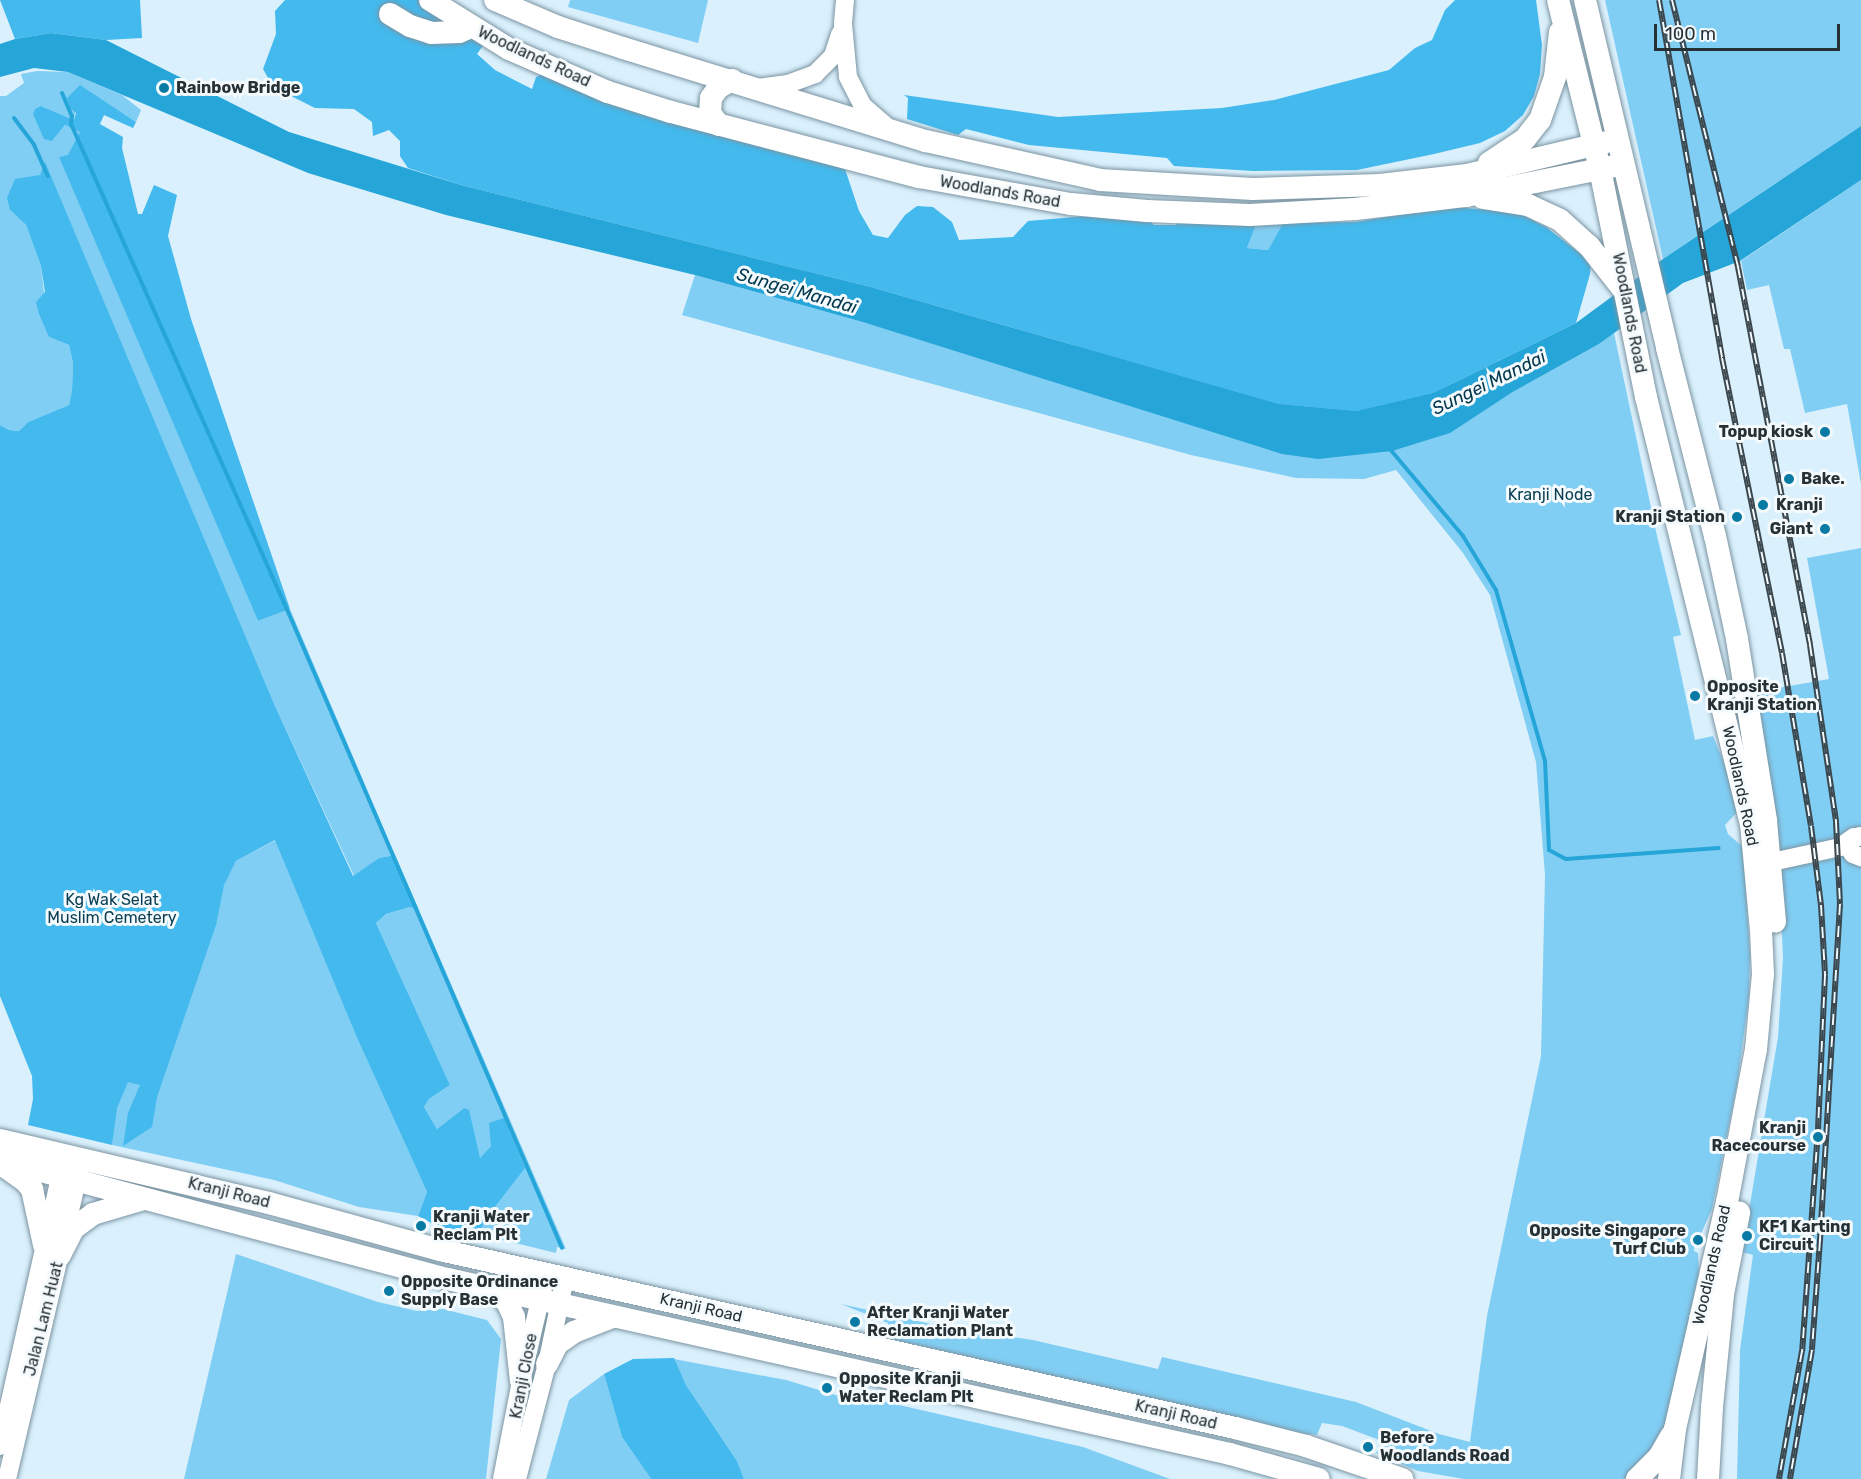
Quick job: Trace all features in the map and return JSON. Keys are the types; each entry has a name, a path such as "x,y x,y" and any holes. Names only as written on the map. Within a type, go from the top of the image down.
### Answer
{"main road":[{"name":"Woodlands Road","path":"429,0 509,49 608,92 719,125 919,177 1081,205 1250,215 1355,209 1466,186 1623,165"},
{"name":"Woodlands Road","path":"495,0 558,27 926,141 1100,180 1253,189 1380,184 1466,186 1594,145 1618,140 1673,374 1715,536 1737,639 1772,862 1778,972 1775,1009 1763,1094 1723,1294 1709,1442 1708,1479"},
{"path":"1585,0 1618,140"},
{"path":"1560,6 1594,145"},
{"path":"1466,186 1533,131 1540,120 1556,77 1560,6"},
{"path":"390,14 411,26 431,33 459,32 471,27"},
{"path":"719,125 710,113 711,98 718,88 732,80"},
{"name":"Woodlands Road","path":"1594,145 1646,397 1751,823 1762,963 1759,1025 1744,1118 1675,1429 1669,1479"},
{"path":"1466,186 1528,205 1560,220 1589,246 1626,292"},
{"path":"1646,397 1654,371 1673,374"},
{"name":"Kranji Road","path":"0,1140 145,1199 269,1232 491,1289 1230,1454 1319,1479"},
{"path":"0,1162 32,1189 52,1250 74,1228 93,1214 145,1199"},
{"name":"Kranji Road","path":"0,1162 71,1167 269,1203 377,1234 556,1276 1235,1428 1306,1446 1402,1479"},
{"path":"269,1203 269,1232"},
{"path":"491,1289 507,1302 514,1317 521,1381"},
{"path":"547,1364 557,1344 565,1338 612,1317"},
{"path":"1638,1479 1659,1457 1675,1429"},
{"path":"1709,1442 1719,1479"}],"street":[{"path":"845,0 843,24 845,58 853,91 863,106 891,130"},
{"path":"758,88 788,84 816,74 833,56 843,24"},
{"path":"1772,862 1854,846"},
{"name":"Jalan Lam Huat","path":"7,1479 52,1250 71,1167"},
{"name":"Jalan Lam Huat","path":"0,1446 52,1250"},
{"name":"Kranji Close","path":"502,1479 521,1381 550,1302 556,1276"},
{"name":"Kranji Close","path":"517,1479 547,1364 550,1302"}],"green space":[{"path":"0,0 140,0 142,38 106,40 51,33 15,39"},
{"path":"285,0 421,0 487,40 477,54 495,70 532,89 536,77 545,73 844,166 859,211 873,235 888,238 905,215 917,206 933,207 952,222 959,240 1013,237 1028,221 1098,215 1145,216 1154,225 1176,225 1181,218 1257,222 1247,248 1268,250 1283,223 1355,222 1452,207 1516,212 1546,227 1591,262 1590,274 1576,323 1433,393 1356,411 1279,404 871,287 461,185 408,168 400,156 400,141 389,130 373,136 372,122 354,109 315,108 273,87 263,69 276,34 275,11"},
{"path":"570,0 708,0 698,43 568,7"},
{"path":"1455,0 1536,0 1542,45 1540,74 1534,96 1523,115 1505,131 1480,143 1434,154 1357,170 1253,171 1174,166 1167,158 1029,145 966,129 958,135 907,119 908,98 904,95 1058,117 1222,108 1274,100 1389,70 1415,48 1432,40 1445,10"},
{"path":"1605,0 1861,0 1861,126 1663,259"},
{"path":"37,71 68,72 122,95 141,110 136,122 80,86 74,120 41,106 52,141 65,125 81,132 68,156 60,157 258,621 290,609 395,855 379,858 354,876 275,706 45,163 40,175 10,210 26,225 41,266 49,337 69,345 73,363 72,390 69,405 28,422 19,431 9,430 0,425 0,96 6,96 24,83 21,74"},
{"path":"80,85 136,122 133,128 104,115 100,124 123,137 122,148 138,214 142,214 154,185 177,195 168,236 191,319 290,609 258,621 59,157 68,155 80,132 65,125 52,141 44,139 33,114 35,109 41,106 74,120 76,113 70,108 67,98"},
{"name":"Kg Wak Selat Muslim Cemetery","path":"45,162 275,706 353,876 379,858 395,855 419,910 410,907 386,914 376,923 450,1085 429,1099 424,1107 437,1129 464,1108 469,1110 480,1158 491,1146 489,1123 504,1118 525,1168 490,1213 478,1234 439,1227 418,1216 427,1192 357,1038 275,840 236,861 224,885 216,925 157,1097 152,1127 123,1146 128,1113 140,1085 128,1082 117,1108 112,1145 28,1125 33,1099 32,1076 0,996 0,425 9,430 19,431 28,422 69,405 72,390 73,363 69,345 49,337 39,314 36,302 45,292 41,266 26,225 10,210 7,198 15,179 40,175"},
{"path":"1861,180 1861,484 1847,404 1805,413 1790,349 1784,349 1769,285 1747,290 1741,261"},
{"path":"1257,222 1283,223 1268,250 1247,248"},
{"name":"Kranji Node","path":"695,275 866,323 1511,393 1599,344 1614,333 1657,536 1681,635 1673,637 1695,740 1713,736 1737,795 1739,810 1725,825 1728,834 1743,847 1750,954 1749,996 1737,1085 1712,1209 1701,1234 1696,1234 1694,1251 1698,1253 1699,1272 1667,1423 1658,1443 1631,1474 1624,1479 1464,1479 1418,1471 1376,1453 1382,1441 1342,1426 1322,1423 1317,1435 1294,1432 891,1339 888,1323 841,1304 949,1328 1033,1340 1158,1369 1162,1357 1356,1402 1439,1434 1470,1442 1487,1316 1541,1056 1545,875 1536,762 1490,595 1463,553 1396,470 1364,479 1296,478 1191,455 682,315"},
{"name":"Kranji Racecourse","path":"1861,548 1861,1479 1737,1479 1740,1350 1753,1255 1742,1252 1778,1037 1783,958 1779,871 1755,692 1829,679 1807,558"},
{"path":"149,634 229,874 236,861 276,840 357,1038 427,1192 418,1216 359,1207 274,1180 112,1145"},
{"path":"410,907 419,910 566,1249 557,1247 556,1253 478,1234 490,1213 491,1146 480,1158 464,1108 437,1129 424,1107 429,1099 450,1085 376,923 386,914"},
{"path":"236,1254 378,1302 417,1311 443,1309 487,1320 501,1339 486,1479 184,1479"},
{"path":"674,1358 686,1385 737,1461 744,1479 651,1479 622,1437 604,1374 633,1359"},
{"path":"674,1359 786,1380 842,1397 886,1402 1083,1447 1170,1479 744,1479 737,1461 686,1385"},
{"path":"604,1374 622,1437 651,1479 546,1479 569,1400"}],"water":[{"name":"Sungei Mandai","path":"51,33 106,40 289,132 461,185 871,287 1279,404 1356,411 1433,393 1576,323 1663,259 1861,126 1861,180 1740,261 1683,283 1599,344 1511,393 1450,433 1392,451 1318,459 1282,454 866,323 695,275 446,215 308,173 68,72 34,68 0,77 0,44"}],"waterway":[{"path":"62,93 72,116 71,124 289,614 562,1248"},
{"path":"14,118 34,145 48,176"},
{"path":"1389,448 1463,536 1496,590 1545,761 1549,850 1566,859 1719,848"}],"railway":[{"path":"1659,0 1722,358 1782,653 1811,826 1821,905 1825,975 1818,1130 1802,1351 1779,1479"},
{"path":"1672,0 1738,267 1810,645 1836,822 1840,904 1820,1240 1812,1350 1790,1479"}],"place":[{"name":"Rainbow Bridge","path":"164,88"},
{"name":"Topup kiosk","path":"1825,432"},
{"name":"Bake.","path":"1789,479"},
{"name":"Kranji","path":"1763,505"},
{"name":"Kranji Station","path":"1737,517"},
{"name":"Giant","path":"1825,529"},
{"name":"Opposite Kranji Station","path":"1695,696"},
{"name":"Kranji Racecourse","path":"1818,1137"},
{"name":"Kranji Water Reclam Plt","path":"421,1226"},
{"name":"KF1 Karting Circuit","path":"1747,1236"},
{"name":"Opposite Singapore Turf Club","path":"1698,1240"},
{"name":"Opposite Ordinance Supply Base","path":"389,1291"},
{"name":"After Kranji Water Reclamation Plant","path":"855,1322"},
{"name":"Opposite Kranji Water Reclam Plt","path":"827,1388"},
{"name":"Before Woodlands Road","path":"1368,1447"}]}
